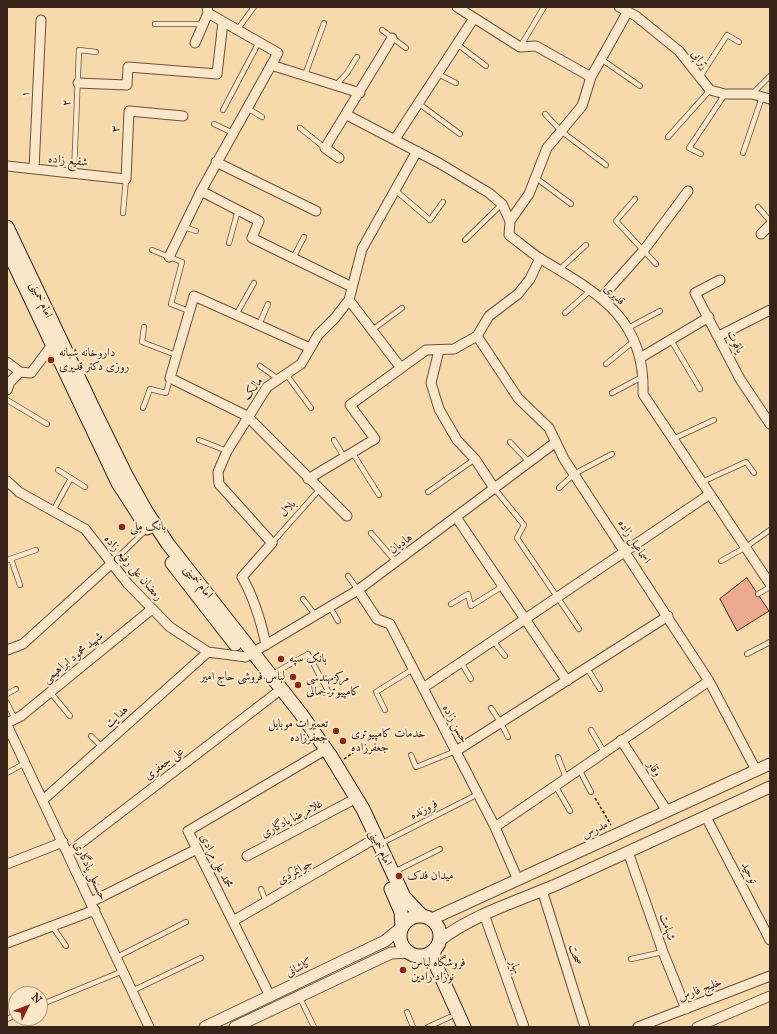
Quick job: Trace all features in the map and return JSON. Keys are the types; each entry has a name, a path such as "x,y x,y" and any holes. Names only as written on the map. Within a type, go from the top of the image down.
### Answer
{"main road":[{"name":"امام خمینی","path":"7,227 54,329 131,484 168,544 249,655 275,694 320,753 409,904 427,918"},
{"name":"امام خمینی","path":"7,249 118,483 147,528 211,615 270,676 301,714 336,764 362,809 398,902 401,912 402,927"},
{"path":"452,1022 424,959 413,954 401,943 400,937 402,927 411,918 427,918 437,925 437,945 434,961 464,1027"},
{"path":"413,954 424,956 437,945"}],"street":[{"path":"457,7 520,47 536,46 591,77"},
{"name":"ترابی","path":"619,7 629,9 679,51 699,79 710,90"},
{"path":"510,221 529,194 547,148 582,106 591,77 629,9"},
{"path":"169,257 216,162 278,53 223,22 207,10 195,43"},
{"path":"395,139 474,18"},
{"name":"۱","path":"34,169 42,20"},
{"path":"78,83 127,85 128,67 217,74 223,22"},
{"path":"339,158 325,148 360,93 392,38"},
{"path":"271,65 360,93"},
{"path":"710,90 725,94 752,94 766,98"},
{"name":"۳","path":"126,179 129,111 183,116"},
{"name":"قدیری","path":"347,114 439,162 489,193 502,204 510,221 509,235 540,258 560,269 591,290 612,307 628,328 635,341 644,376 643,394 746,547 767,573 770,585"},
{"name":"مالک","path":"272,543 219,484 218,472 227,451 267,387 301,364 310,348 349,300 362,249 417,151"},
{"path":"216,162 316,210"},
{"name":"شفیع زاده","path":"7,166 126,179"},
{"path":"201,191 259,221 252,238 352,286"},
{"path":"601,298 644,250 688,191"},
{"path":"761,234 770,225"},
{"path":"308,479 374,439 350,405 426,350 454,349 477,336 489,316 518,294 530,279 540,258"},
{"name":"یاقوت","path":"720,280 695,293 709,317 740,379 770,424"},
{"path":"310,348 194,296 170,378 248,416 308,479 347,516"},
{"path":"349,300 401,368"},
{"path":"718,336 770,310"},
{"path":"640,358 709,317"},
{"name":"اسماعیل زاده","path":"477,336 518,398 549,428 574,474 626,551 709,681 756,770"},
{"path":"7,362 20,372 31,373 52,345"},
{"path":"439,350 431,382 439,409 457,440 475,459 494,488"},
{"path":"7,390 10,382 20,372"},
{"name":"هادیان","path":"249,655 358,590 556,442"},
{"name":"رمضان علی رفیع زاده","path":"7,481 19,492 85,529 111,564 170,627 208,652 249,655"},
{"path":"423,688 710,494"},
{"path":"456,517 567,681"},
{"path":"266,645 260,616 250,590 242,577 272,543"},
{"path":"7,650 23,644 111,564"},
{"name":"حسن زاده","path":"358,590 377,619 390,624 495,827 518,880"},
{"name":"شهید محمود ابراهیمی","path":"10,723 152,609"},
{"path":"456,752 668,616"},
{"name":"هدایت","path":"43,800 208,652"},
{"path":"495,827 709,681"},
{"name":"علی جعفری","path":"68,852 275,694"},
{"name":"حسنعلی یادگاری","path":"10,723 25,763 149,1027"},
{"name":"وقار","path":"621,740 667,810"},
{"name":"محمد علی مرادی","path":"270,996 188,831 320,753"},
{"name":"مدرس","path":"427,918 518,880 667,810 770,764"},
{"path":"437,945 457,927 484,914 542,890 769,789"},
{"name":"غلامرضا یادگاری","path":"247,856 349,802"},
{"name":"توحید","path":"706,817 770,940"},
{"path":"7,864 63,842"},
{"name":"جوانمردی","path":"233,921 374,843"},
{"path":"7,943 52,926 93,906 196,849"},
{"name":"شهامت","path":"628,852 663,952 686,1009"},
{"name":"صحت","path":"542,890 585,1027"},
{"name":"بهار","path":"484,914 524,1027"},
{"name":"کاشانی","path":"205,1027 385,941 402,927"},
{"path":"235,1027 390,953 413,954"},
{"name":"خلیج فارس","path":"638,1027 770,976"},
{"path":"697,1027 718,1024 770,996"}],"lane":[{"path":"237,30 254,7"},
{"path":"520,47 544,7"},
{"path":"305,75 324,23"},
{"path":"155,24 203,24"},
{"path":"382,30 406,48"},
{"path":"699,79 727,35 739,42"},
{"path":"223,110 259,42"},
{"path":"457,44 486,66"},
{"name":"۲","path":"74,173 79,50 96,52"},
{"path":"336,85 347,73 356,57"},
{"path":"601,59 640,86"},
{"path":"438,74 456,83"},
{"path":"752,94 770,76"},
{"path":"668,137 710,90"},
{"path":"701,154 689,148 725,94"},
{"path":"743,153 766,98"},
{"path":"418,103 460,134"},
{"path":"246,108 262,117"},
{"path":"545,114 561,131 606,165"},
{"path":"214,124 233,132"},
{"path":"300,128 325,148"},
{"path":"536,178 571,204"},
{"path":"123,213 126,179"},
{"path":"395,190 430,220 443,202"},
{"path":"635,199 616,221 656,264"},
{"path":"465,240 502,204"},
{"path":"758,207 770,221"},
{"path":"229,243 238,210"},
{"path":"184,227 196,232"},
{"path":"293,258 304,237"},
{"path":"560,269 586,245"},
{"path":"152,250 182,262 171,304 189,311"},
{"path":"236,315 254,283"},
{"path":"566,313 591,290"},
{"path":"259,325 268,304"},
{"path":"372,330 402,308"},
{"path":"628,328 660,311"},
{"path":"144,327 142,342 176,354"},
{"path":"671,340 700,389"},
{"path":"606,364 635,341"},
{"path":"260,366 282,377 311,408"},
{"path":"612,393 644,376"},
{"path":"143,408 150,390 166,393 170,378"},
{"path":"7,400 47,424"},
{"path":"673,438 714,420"},
{"path":"199,440 227,451"},
{"path":"334,440 348,454 379,494"},
{"path":"510,442 529,462"},
{"path":"559,488 574,474 612,454"},
{"path":"428,492 475,459"},
{"path":"702,482 746,462 754,473"},
{"path":"58,470 85,487"},
{"path":"53,511 72,478"},
{"path":"494,488 524,525 517,538 579,629"},
{"name":"بلال","path":"272,543 319,490"},
{"path":"111,564 147,528"},
{"path":"721,561 746,547 770,530"},
{"path":"371,533 396,562"},
{"path":"20,585 9,560 36,550"},
{"path":"348,576 358,590"},
{"path":"758,594 770,585"},
{"path":"451,604 468,594 471,606 503,586"},
{"path":"303,599 316,616"},
{"path":"330,607 338,621"},
{"path":"493,641 505,656"},
{"path":"747,654 770,642"},
{"path":"270,676 308,654 328,691"},
{"path":"461,662 471,679"},
{"path":"587,668 600,689"},
{"path":"385,710 376,692 413,669"},
{"path":"7,694 16,689"},
{"path":"50,692 70,716"},
{"path":"7,703 10,723"},
{"path":"491,708 501,722 508,737"},
{"path":"591,730 604,752"},
{"path":"91,736 102,747"},
{"path":"411,755 416,767 456,752"},
{"path":"558,757 566,778"},
{"path":"7,773 25,763"},
{"path":"579,769 591,792"},
{"path":"555,785 570,811"},
{"name":"فروزنده","path":"374,843 478,794"},
{"path":"392,873 440,849"},
{"path":"291,870 298,884"},
{"path":"261,889 266,902"},
{"path":"117,957 186,922"},
{"path":"52,926 66,946"},
{"path":"631,959 663,952"},
{"path":"132,991 201,958"},
{"path":"48,1002 123,971"},
{"path":"299,996 314,1027"},
{"path":"407,1012 413,1027"},
{"path":"428,1027 452,1022"}],"path":[{"path":"336,764 360,748"},
{"path":"591,792 616,834"}],"building":[{"path":"747,578 769,611 737,631 720,599"}],"place":[{"name":"داروخانه شبانه روزی دکتر قدیری","path":"51,360"},
{"name":"بانک ملی","path":"122,527"},
{"name":"بانک سپه","path":"281,659"},
{"name":"لباس فروشی حاج امیر","path":"293,677"},
{"name":"مرکزمهندسی کامپیوتر جمالی","path":"298,685"},
{"name":"تعمیرات موبایل جعفرزاده","path":"336,731"},
{"name":"خدمات کامپیوتری جعفرزاده","path":"343,741"},
{"name":"میدان فدک","path":"399,876"},
{"name":"فروشگاه لباس نوزاد رادین","path":"403,970"}]}
